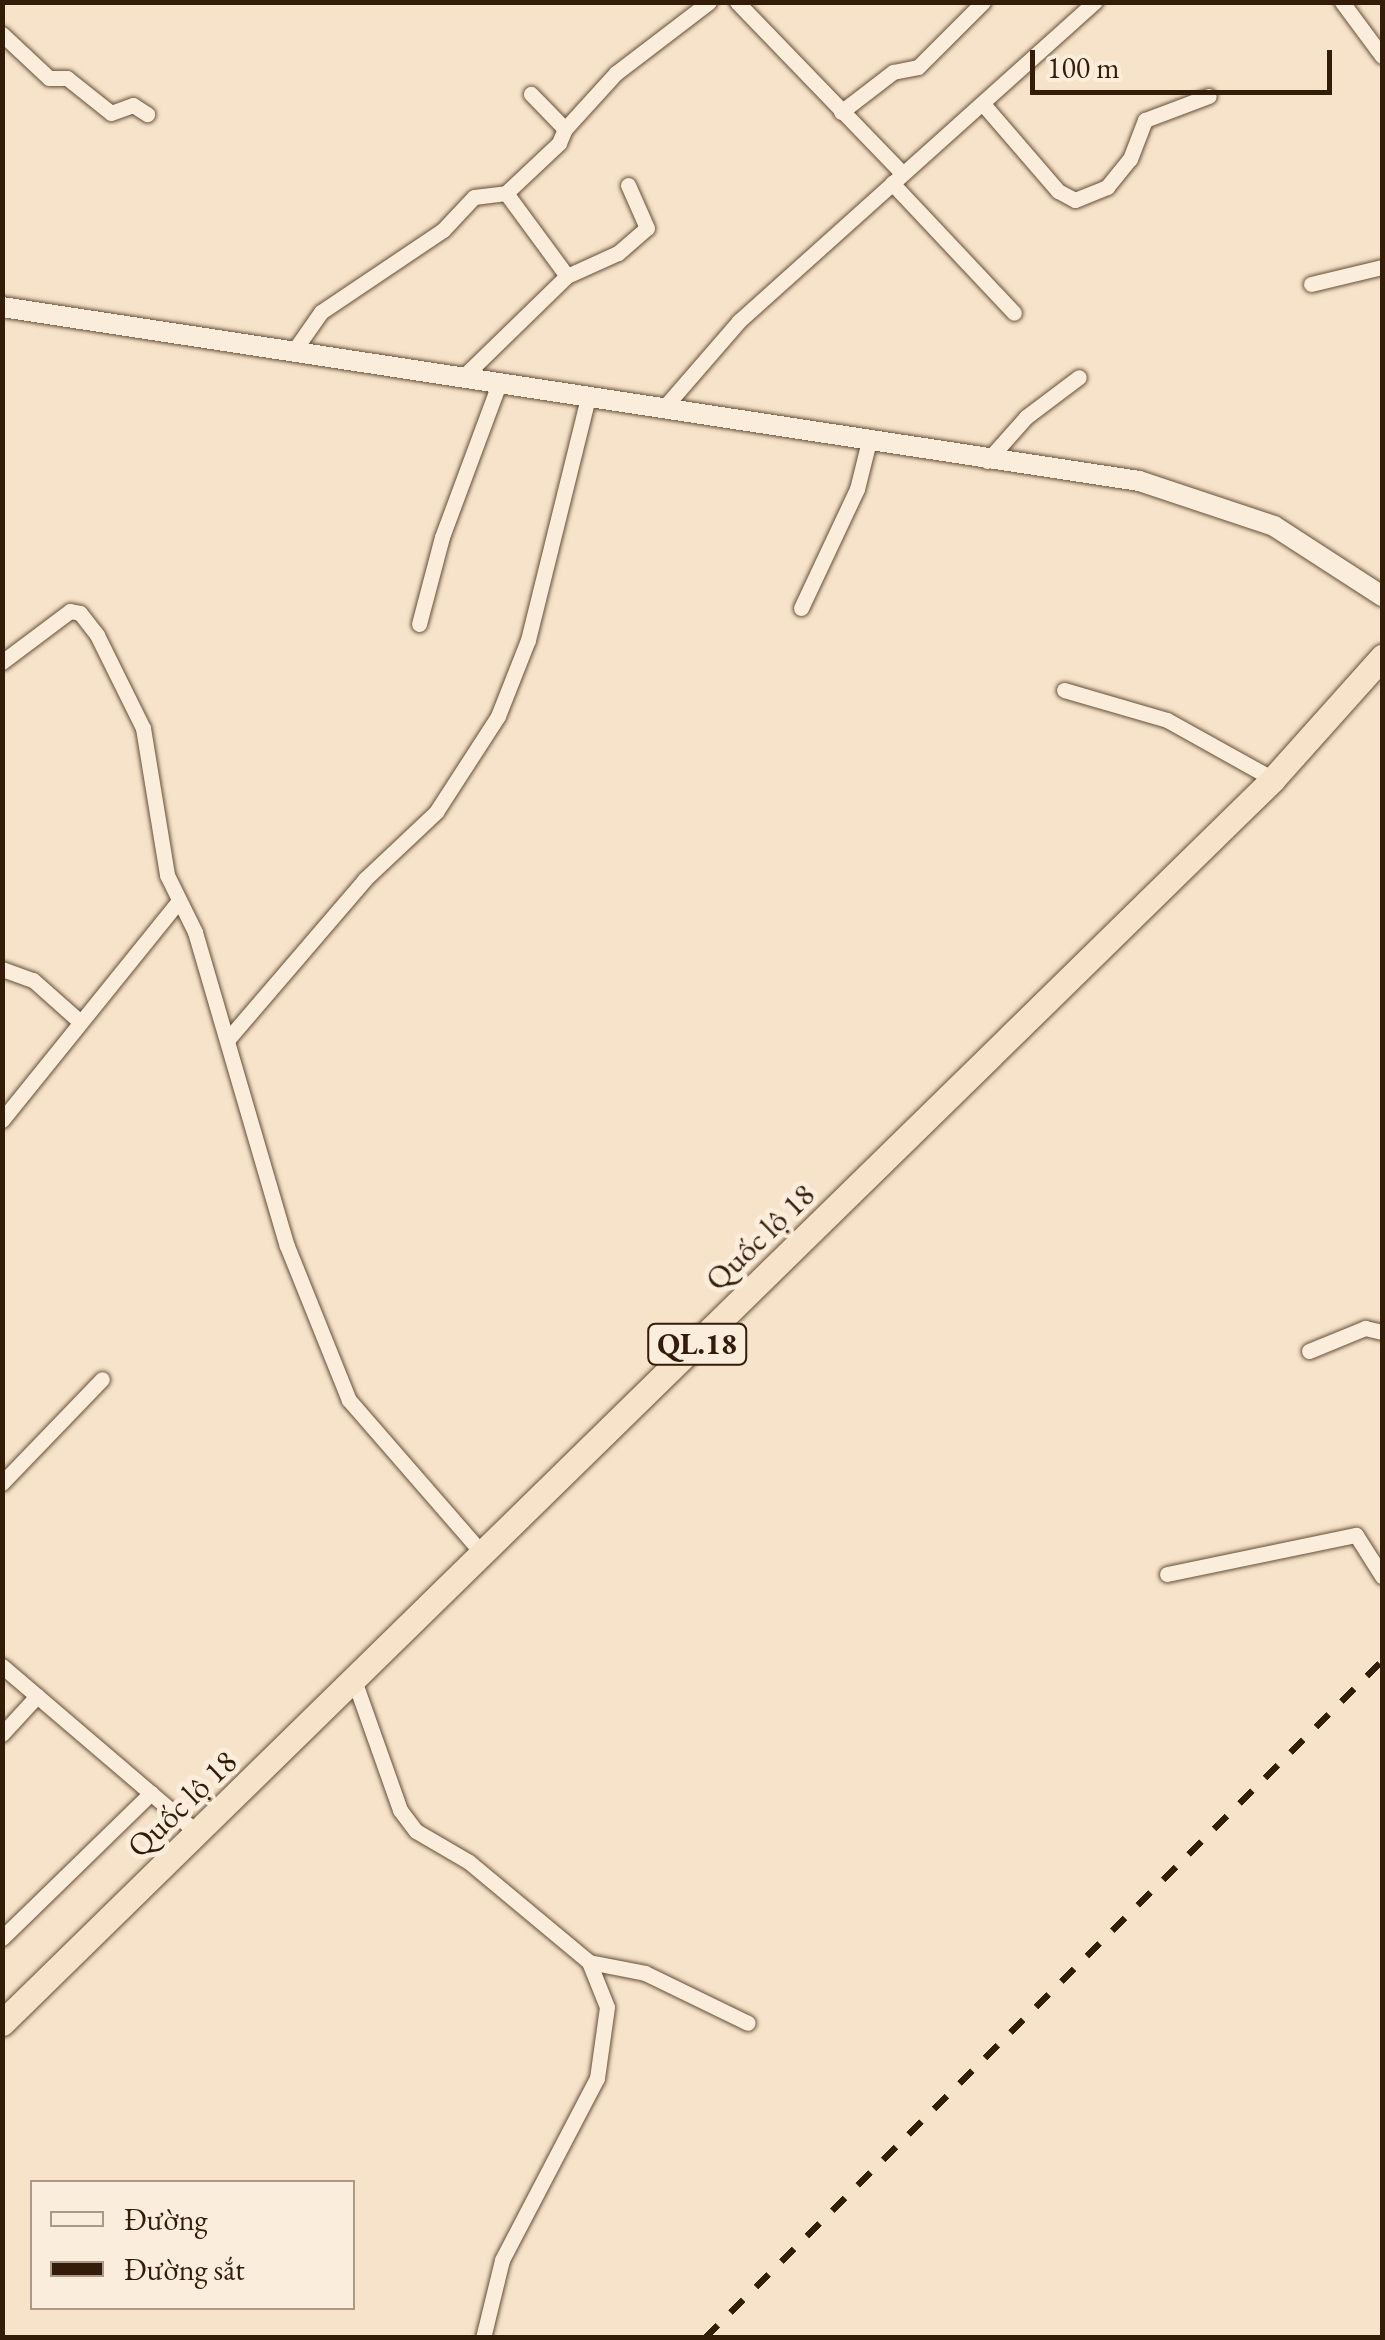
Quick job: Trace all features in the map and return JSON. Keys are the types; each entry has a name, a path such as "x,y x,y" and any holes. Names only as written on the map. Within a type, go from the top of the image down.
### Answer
{"highway":[{"name":"Quốc lộ 18","path":"2,2023 1273,780 1382,657"}],"street":[{"path":"293,352 321,312 443,230 467,202 506,194 616,74 709,2"},
{"path":"737,2 842,112 1014,313"},
{"path":"842,112 893,72 918,67 983,2"},
{"path":"662,410 740,321 1095,2"},
{"path":"1342,2 1382,56"},
{"path":"2,34 49,78 67,78 110,114 133,105 148,114"},
{"path":"531,94 566,128"},
{"path":"983,104 1058,191 1075,200 1095,196 1116,176 1136,150 1145,120 1209,96"},
{"path":"462,378 567,276 618,253 647,228 628,185"},
{"path":"506,194 567,276"},
{"path":"1311,284 1382,267"},
{"path":"2,307 588,397 868,445 1139,482 1274,526 1382,596"},
{"path":"987,461 1017,425 1079,377"},
{"path":"419,624 442,537 498,384"},
{"path":"228,1039 365,879 436,812 498,716 528,640 588,397"},
{"path":"801,608 857,490 868,445"},
{"path":"2,662 70,611 97,634 143,728 158,835 177,903 195,932 287,1246 350,1400 483,1554"},
{"path":"1064,690 1167,720 1273,780"},
{"path":"2,1120 78,1020 177,903"},
{"path":"2,969 33,980 78,1020"},
{"path":"1309,1351 1365,1328 1382,1332"},
{"path":"2,1482 102,1378"},
{"path":"1167,1574 1356,1535 1382,1576"},
{"path":"2,1666 199,1834"},
{"path":"354,1680 388,1788 416,1831 469,1862 589,1962 607,2007 604,2057 502,2260 483,2338"},
{"path":"2,1734 37,1696"},
{"path":"2,1938 150,1793"},
{"path":"589,1962 645,1973 748,2023"}],"railway":[{"path":"705,2338 1382,1661"}]}
